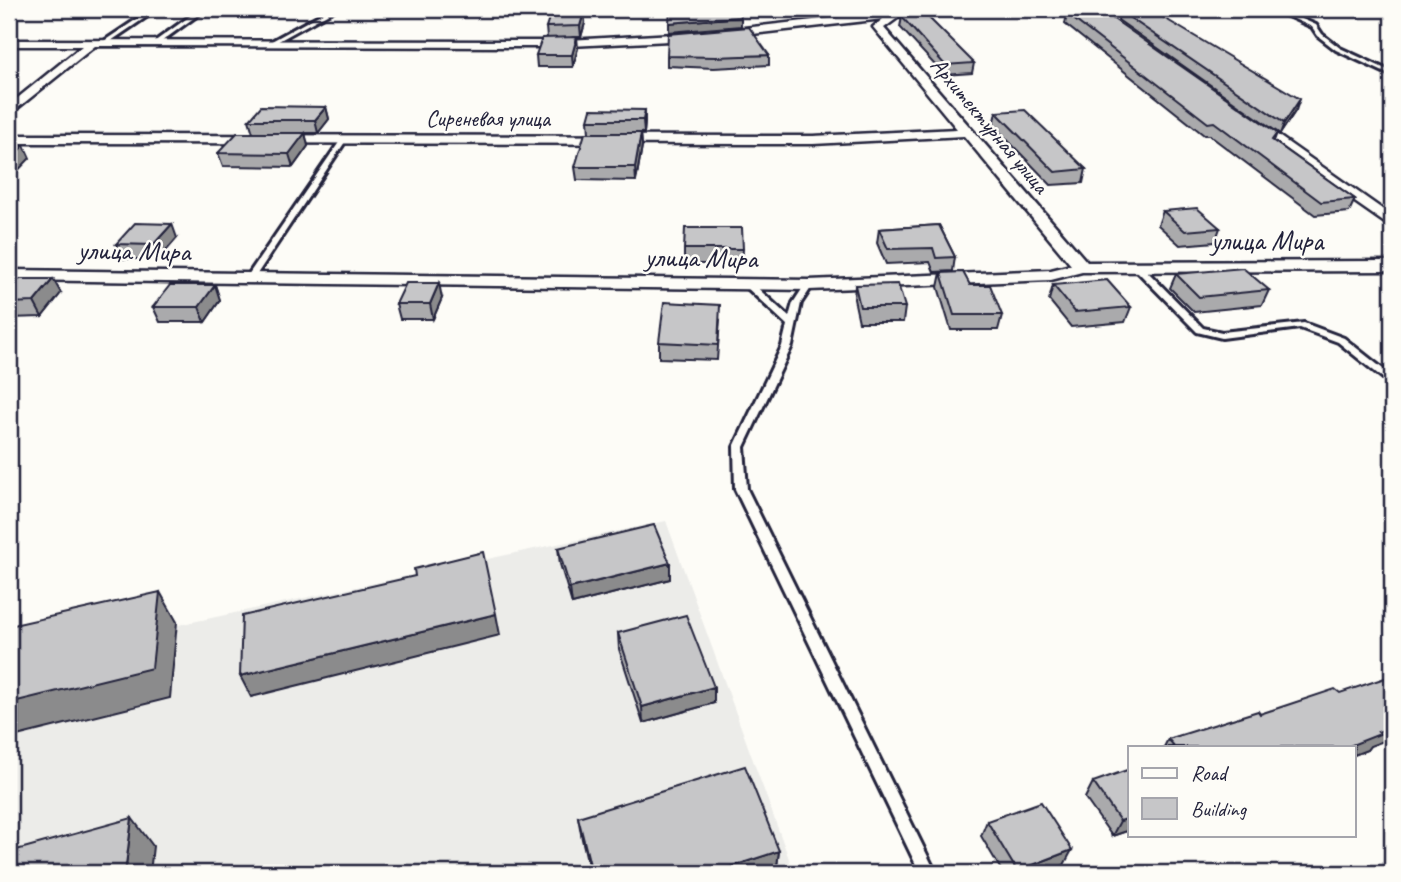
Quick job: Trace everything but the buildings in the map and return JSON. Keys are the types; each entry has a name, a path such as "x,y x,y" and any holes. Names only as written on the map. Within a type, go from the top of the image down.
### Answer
{"street":[{"path":"9,43 629,41 719,35 950,9"},
{"name":"Архитектурная улица","path":"895,15 878,27 1082,267"},
{"path":"9,111 100,43"},
{"path":"1236,112 1392,223"},
{"name":"Сиреневая улица","path":"9,139 813,140 968,132"},
{"name":"улица Мира","path":"9,275 809,285 1051,275 1082,267 1392,266"}],"lane":[{"path":"100,43 155,9"},
{"path":"156,43 203,9"},
{"path":"271,43 333,9"},
{"path":"1276,9 1314,26 1318,36 1392,74"},
{"path":"250,278 344,139"},
{"path":"1138,267 1200,330 1222,335 1301,325 1341,340 1392,381"},
{"path":"748,284 792,324"},
{"path":"809,285 797,303 787,346 739,447 741,489 928,873"}],"shaded area":[{"path":"666,521 793,870 783,873 9,873 9,661"}]}
